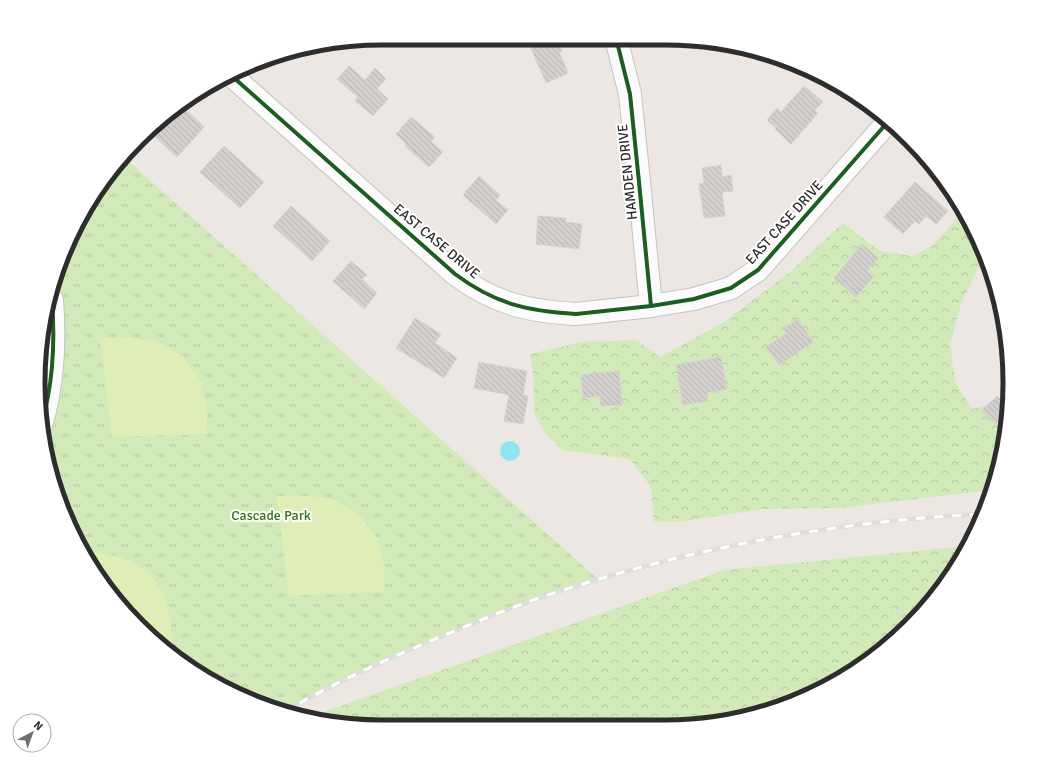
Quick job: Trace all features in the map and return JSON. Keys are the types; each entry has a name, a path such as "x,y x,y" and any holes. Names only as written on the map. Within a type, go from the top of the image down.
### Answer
{"street":[{"name":"HAMDEN DRIVE","path":"618,45 630,94 640,182 650,306"},
{"name":"EAST CASE DRIVE","path":"235,79 468,284 513,305 540,311 576,314 650,306 694,299 731,288 758,270 884,126"},
{"path":"46,404 52,371 54,323 53,310"}],"green space":[{"name":"Cascade Park","path":"128,161 598,579 491,616 342,681 295,708 253,694 214,675 177,650 160,636 129,605 102,570 90,551 71,512 63,491 51,448 48,427 45,382 51,317 63,274 80,233 102,195"},
{"path":"959,216 981,263 962,301 950,344 955,382 972,409 1002,402 997,448 985,491 840,508 763,509 685,521 654,522 651,487 630,459 562,450 546,434 535,416 533,373 530,354 582,342 636,340 660,357 724,322 790,272 843,223 880,251 912,256 933,245"},
{"path":"100,338 133,338 159,342 183,356 200,380 207,408 207,434 112,437"},
{"path":"277,496 310,496 336,500 359,514 377,538 384,566 384,592 289,596"},
{"path":"960,547 946,570 919,605 888,636 871,650 834,675 815,685 774,702 731,714 666,720 382,720 318,714 724,570"},
{"path":"91,553 123,557 147,571 165,595 171,623 172,646 144,621 129,605 115,588"}],"water":[{"path":"510,441 517,444 520,451 517,458 510,461 503,458 500,451 503,444"}],"building":[{"path":"559,45 562,51 559,52 568,73 546,83 530,46"},
{"path":"349,66 365,80 375,68 386,79 377,89 388,99 373,116 355,101 358,97 337,79"},
{"path":"804,86 823,102 815,110 818,113 791,144 767,120 777,108 781,112"},
{"path":"185,109 204,127 177,157 153,135 170,121 172,123"},
{"path":"411,117 435,137 431,141 443,152 429,167 405,146 406,144 396,134"},
{"path":"224,146 264,182 240,208 200,172"},
{"path":"721,165 722,177 731,175 733,191 722,192 725,216 704,218 699,184 704,183 702,168"},
{"path":"479,176 500,195 496,200 508,210 496,224 463,195"},
{"path":"915,182 948,211 936,224 926,216 919,224 915,221 903,234 884,217"},
{"path":"291,206 330,241 312,261 273,226"},
{"path":"538,216 566,218 566,222 582,224 579,249 536,244"},
{"path":"862,244 878,258 867,271 874,276 856,297 834,278"},
{"path":"351,261 367,275 362,279 377,293 364,309 333,281"},
{"path":"415,318 441,334 435,343 457,358 444,378 396,348"},
{"path":"798,319 813,342 779,365 766,347 787,333 783,329"},
{"path":"721,357 727,389 707,393 708,401 683,405 676,365"},
{"path":"479,362 527,371 523,395 528,396 523,424 504,421 509,395 474,388"},
{"path":"619,371 622,405 601,406 600,396 583,398 581,375"},
{"path":"997,396 1002,401 1001,419 995,424 982,410"}],"railway":[{"path":"293,707 366,670 464,627 537,599 618,574 720,548 824,529 929,517 976,514"}],"cycle path":[{"path":"618,45 630,94 651,306"},
{"path":"235,79 455,274 498,299 527,308 558,313 576,314 651,306 694,299 731,288 758,270 884,126"},
{"path":"46,405 51,379 53,347 52,312"}]}
